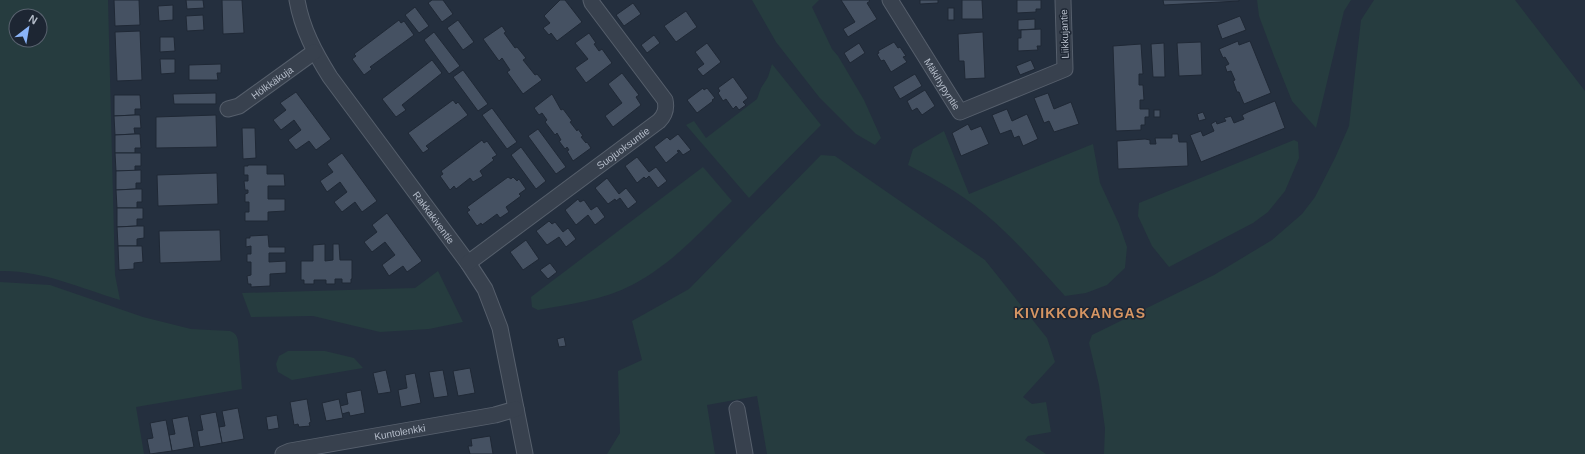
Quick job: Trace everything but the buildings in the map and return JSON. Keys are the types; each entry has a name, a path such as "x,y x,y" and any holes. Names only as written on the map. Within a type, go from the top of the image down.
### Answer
{"street":[{"name":"Rakkakiventie","path":"297,0 305,31 314,52 330,77 468,263 485,289 500,328 525,454"},
{"name":"Suojuoksuntie","path":"468,263 659,121 662,117 666,106 665,100 591,0"},
{"name":"Mäkihypyntie","path":"890,0 960,112 1065,69"},
{"name":"Liikkujantie","path":"1063,0 1065,69"},
{"name":"Hölkkäkuja","path":"228,109 244,103 314,52"},
{"name":"Kuntolenkki","path":"283,454 290,451 495,415 516,409"},
{"path":"737,410 745,454"}],"green space":[{"path":"0,0 108,0 115,275 120,300 76,285 31,273 0,271"},
{"path":"752,0 819,0 812,7 832,49 838,56 864,100 881,138 875,145 856,134 819,97 776,42"},
{"path":"1257,0 1351,0 1344,11 1316,128 1292,101 1259,16"},
{"path":"1374,0 1515,0 1585,91 1585,454 1104,454 1105,428 1099,385 1089,343 1092,335 1214,275 1272,240 1302,214 1315,197 1349,126 1361,20"},
{"path":"772,64 821,125 749,198 686,125 694,121 706,138 757,99 761,88 768,77"},
{"path":"944,131 969,194 1093,144 1100,183 1119,224 1127,247 1125,268 1107,285 1086,293 1065,296 1021,248 986,215 950,188 908,165 913,149"},
{"path":"1294,140 1298,142 1299,158 1285,191 1268,212 1253,223 1169,267 1152,246 1138,216 1139,203"},
{"path":"821,155 835,156 985,260 1047,338 1055,362 1023,397 1032,404 1046,402 1051,432 1028,436 1025,440 1046,454 767,454 757,396 707,405 715,454 607,454 620,433 618,371 642,360 632,321 689,289"},
{"path":"703,167 732,201 673,258 660,268 632,285 610,294 586,301 538,310 532,307 531,297"},
{"path":"438,271 463,322 429,329 380,332 313,316 251,317 242,293 415,288"},
{"path":"0,282 50,285 143,317 191,329 230,331 234,333 238,341 242,389 136,407 144,454 0,454"},
{"path":"288,351 325,351 354,358 363,368 292,380 278,372 276,364 279,356"}],"district":[{"name":"KIVIKKOKANGAS","path":"1080,313"}]}
